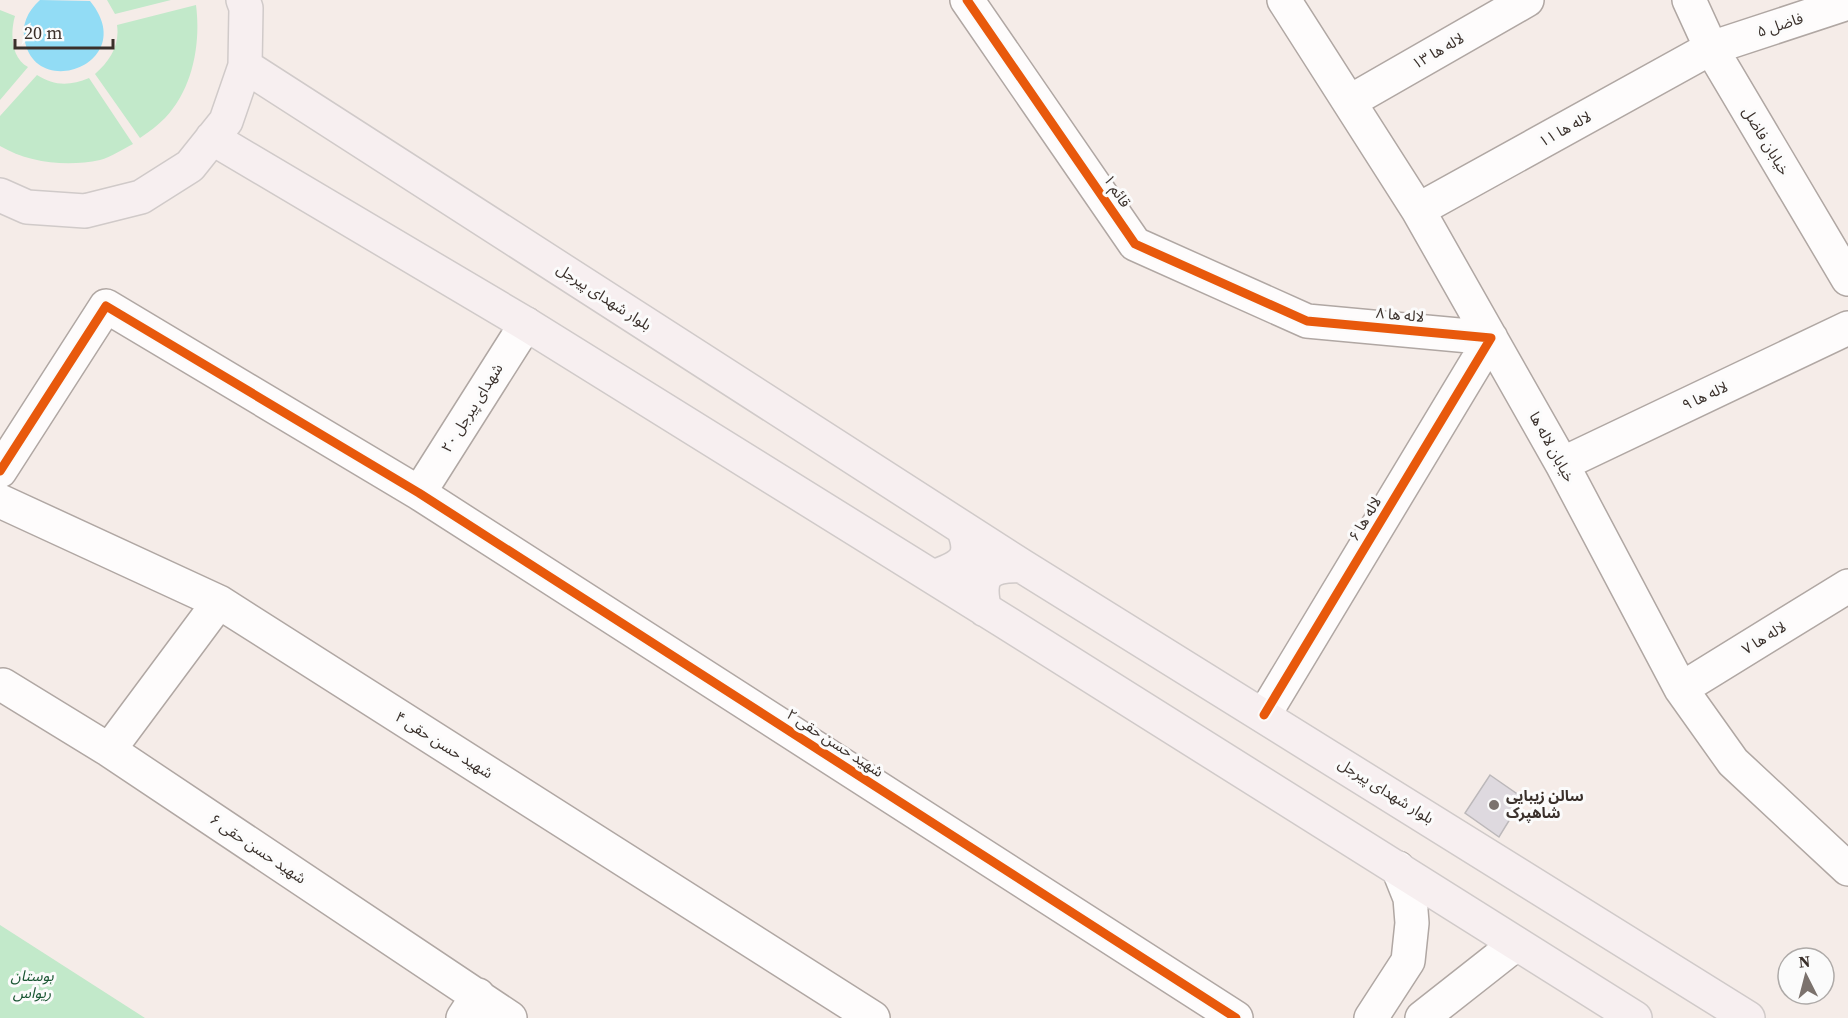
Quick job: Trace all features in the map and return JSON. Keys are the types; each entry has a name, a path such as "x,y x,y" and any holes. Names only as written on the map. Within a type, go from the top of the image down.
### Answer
{"main road":[{"path":"0,195 27,207 85,211 141,197 190,166 226,121 245,66 246,3"},
{"name":"بلوار شهدای پیرجل","path":"245,66 1022,566 1748,1018"},
{"path":"212,138 526,324 985,609 1635,1018"},
{"path":"933,577 960,567 968,555 969,542 963,528"},
{"path":"985,609 981,591 984,579 992,570 1006,565 1022,566"}],"street":[{"name":"قائم ۱","path":"967,0 1135,244 1307,321"},
{"name":"خیابان لاله ها","path":"1284,0 1418,210 1562,464 1681,689 1732,762 1848,869"},
{"name":"لاله ها ۱۳","path":"1349,102 1527,0"},
{"name":"خیابان فاضل","path":"1689,0 1711,48 1848,279"},
{"name":"فاضل ۵","path":"1711,48 1848,3"},
{"name":"لاله ها ۱۱","path":"1418,210 1711,48"},
{"name":"شهید حسن حقی ۲","path":"0,471 106,306 419,493 1236,1018"},
{"name":"لاله ها ۸","path":"1307,321 1491,338"},
{"name":"شهدای پیرجل ۲۰","path":"419,493 526,324"},
{"name":"لاله ها ۹","path":"1562,464 1848,328"},
{"name":"لاله ها ۶","path":"1264,715 1491,338"},
{"name":"شهید حسن حقی ۴","path":"0,501 219,602 873,1018"},
{"name":"لاله ها ۷","path":"1681,689 1848,586"},
{"path":"109,750 219,602"},
{"name":"شهید حسن حقی ۶","path":"3,685 109,750 470,1007 510,1018"},
{"path":"1371,1018 1408,961 1412,923 1410,898 1398,868"},
{"path":"1422,1018 1516,944"}],"green space":[{"path":"107,0 171,0 115,14"},
{"path":"196,5 196,50 188,80 175,106 165,118 140,138 95,74 113,52 117,39 117,25"},
{"path":"0,10 15,16 13,44 18,58 28,67 0,100"},
{"path":"37,75 62,84 89,78 133,144 104,159 75,163 36,160 0,146 0,116"},
{"name":"بوستان ریواس","path":"0,925 145,1018 0,1018"}],"water":[{"path":"40,0 90,1 102,23 103,41 95,56 81,66 64,71 48,69 34,60 25,42 24,30 28,14"}],"building":[{"name":"سالن زیبایی شاهپرک","path":"1490,775 1523,798 1499,837 1465,813"}],"cycle path":[{"path":"967,0 1135,244 1307,321 1491,338 1264,715"},
{"path":"0,471 106,306 419,493 1236,1018"}],"place":[{"name":"سالن زیبایی شاهپرک","path":"1494,805"}]}
